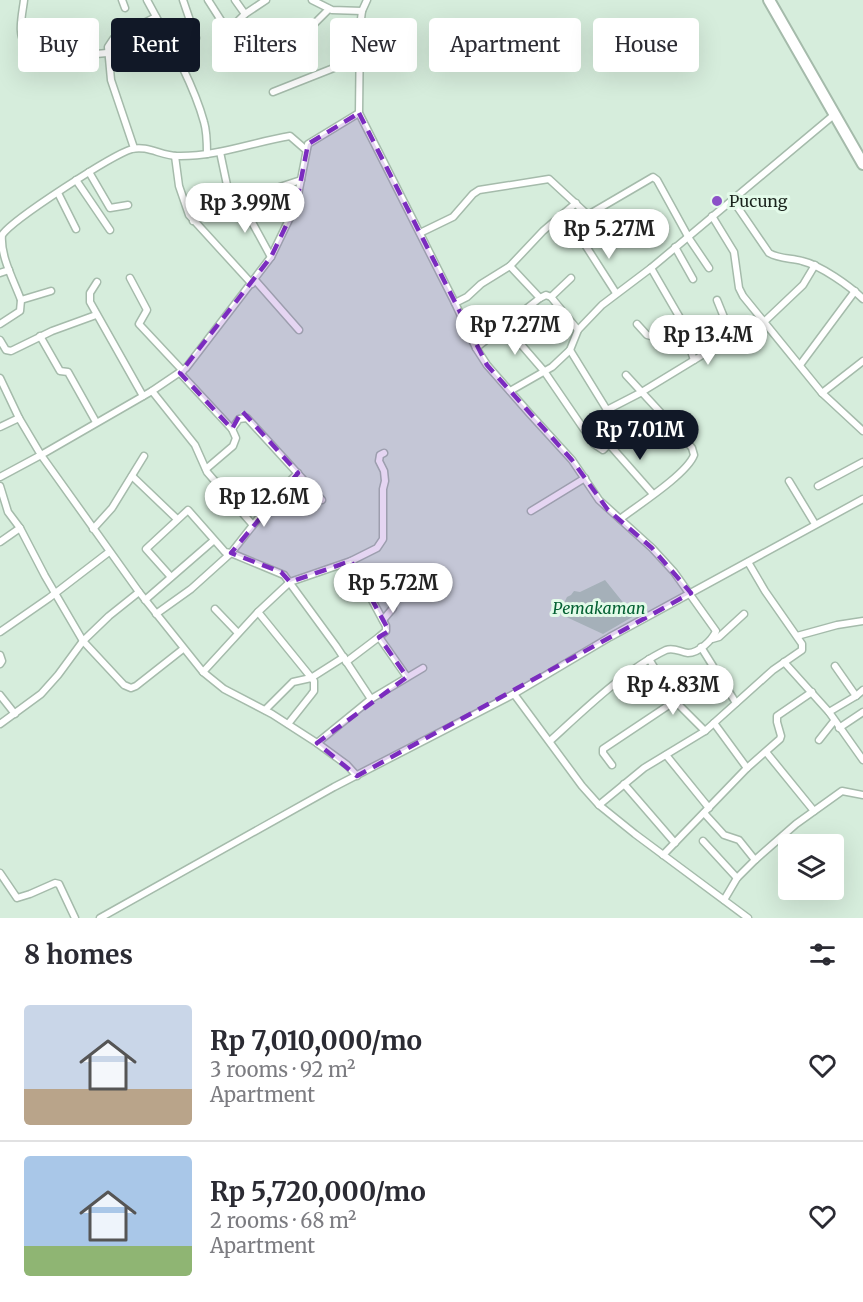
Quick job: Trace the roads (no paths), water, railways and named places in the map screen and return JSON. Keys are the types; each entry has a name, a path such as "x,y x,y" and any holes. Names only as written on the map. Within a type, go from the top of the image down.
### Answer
{"main road":[{"path":"769,0 863,164"}],"street":[{"path":"24,0 21,33 24,42 28,45 43,47 52,58 107,53"},
{"path":"122,0 125,8"},
{"path":"147,0 202,116 207,134 207,154"},
{"path":"183,0 189,18"},
{"path":"208,0 231,36 236,23 266,0"},
{"path":"235,0 245,14"},
{"path":"312,0 329,9 362,11"},
{"path":"362,18 367,0"},
{"path":"318,20 329,9"},
{"path":"134,148 111,80 107,53 109,44 114,38 156,17"},
{"path":"273,92 330,69"},
{"path":"359,72 359,112 476,348 510,391 572,460 599,500 652,548 691,593 715,628 712,639"},
{"path":"0,477 42,455 182,372 272,257 296,205 305,149 309,142 359,112"},
{"path":"510,391 552,367 570,350 578,330 595,311 651,268 835,114"},
{"path":"0,324 20,311 21,300 1,242 3,232 89,172 134,148 175,156 207,154 290,136 305,149"},
{"path":"220,152 231,204"},
{"path":"175,156 181,192 193,221 298,330"},
{"path":"89,172 109,208 128,205"},
{"path":"420,233 453,217 479,190 549,179 585,213 591,215 653,177 657,180 692,244 709,268"},
{"path":"76,180 110,230"},
{"path":"193,221 243,199 301,180"},
{"path":"58,193 76,229"},
{"path":"243,199 253,224 272,257"},
{"path":"732,199 769,253 815,265 855,291 863,299"},
{"path":"455,303 467,297 480,284 510,266 543,231 576,203"},
{"path":"712,216 734,252 741,293 822,393 863,431"},
{"path":"582,240 616,293"},
{"path":"675,247 693,279"},
{"path":"607,410 640,393 732,337 765,321 803,285 815,265"},
{"path":"510,266 540,298"},
{"path":"651,268 680,318 694,360"},
{"path":"0,273 9,270"},
{"path":"130,278 147,310 139,324 231,429 236,438 233,446 206,469"},
{"path":"551,297 571,278"},
{"path":"98,282 89,296 90,302 143,396"},
{"path":"21,300 51,291"},
{"path":"800,365 855,291"},
{"path":"476,348 546,295 551,297 578,330"},
{"path":"717,300 732,337"},
{"path":"0,340 9,351 40,336 96,315"},
{"path":"637,324 647,335 651,336 680,318"},
{"path":"505,326 544,371 594,444 603,450 608,447 607,424 611,416 570,350"},
{"path":"40,336 60,371 68,372 96,423"},
{"path":"822,393 863,361"},
{"path":"620,519 691,462 694,455 685,439 640,393 626,375"},
{"path":"0,378 19,418 42,455 109,552 183,650 203,672 224,689 288,724 347,765 357,776"},
{"path":"152,391 195,445 206,469 252,524"},
{"path":"0,427 19,418"},
{"path":"231,429 240,419 247,418 322,500"},
{"path":"608,443 652,494"},
{"path":"203,672 258,612 290,582 351,561 377,548 383,539 385,475 379,460 384,453"},
{"path":"93,529 112,508 144,456"},
{"path":"818,486 863,462"},
{"path":"156,614 191,590 231,553 252,524 298,473"},
{"path":"132,476 177,519"},
{"path":"531,512 585,478"},
{"path":"789,481 815,524"},
{"path":"0,486 8,512 20,528 83,641 124,685 131,688 183,650"},
{"path":"100,918 357,776 514,694 610,637 863,499"},
{"path":"171,577 146,549 185,511 189,511 225,552 281,572 371,699"},
{"path":"0,542 20,528"},
{"path":"146,600 213,541"},
{"path":"0,632 109,552"},
{"path":"265,710 293,682 311,678 345,660 386,631 383,620 351,561"},
{"path":"599,805 644,768 705,731 784,662 802,650 803,646 797,636 747,562"},
{"path":"383,620 393,608 389,579"},
{"path":"0,724 49,686 83,641 139,592"},
{"path":"215,609 238,633"},
{"path":"258,612 314,681 314,691 288,724"},
{"path":"550,741 649,659 668,649 691,652 719,637 744,614"},
{"path":"797,636 837,625 863,621"},
{"path":"379,637 407,677"},
{"path":"701,647 736,703"},
{"path":"0,655 3,661 0,664"},
{"path":"649,659 675,701 705,731"},
{"path":"784,662 829,712 863,759"},
{"path":"835,666 856,696"},
{"path":"317,743 371,699 423,668"},
{"path":"829,712 863,690"},
{"path":"663,855 747,768 776,744 782,736 777,716 812,692"},
{"path":"514,694 582,786 599,805 748,918"},
{"path":"0,695 15,714"},
{"path":"612,765 603,753 603,749 675,701"},
{"path":"839,728 863,712"},
{"path":"819,740 834,721"},
{"path":"714,723 747,768"},
{"path":"766,752 814,811"},
{"path":"666,755 724,835 739,840 755,860"},
{"path":"624,784 675,843"},
{"path":"724,900 737,878 755,860 814,811 842,792 863,795"},
{"path":"703,842 737,878"},
{"path":"0,873 17,898 55,883 59,884 75,918"}],"place":[{"name":"Pucung","path":"717,201"}],"park label":[{"name":"Pemakaman","path":"599,608"}]}
